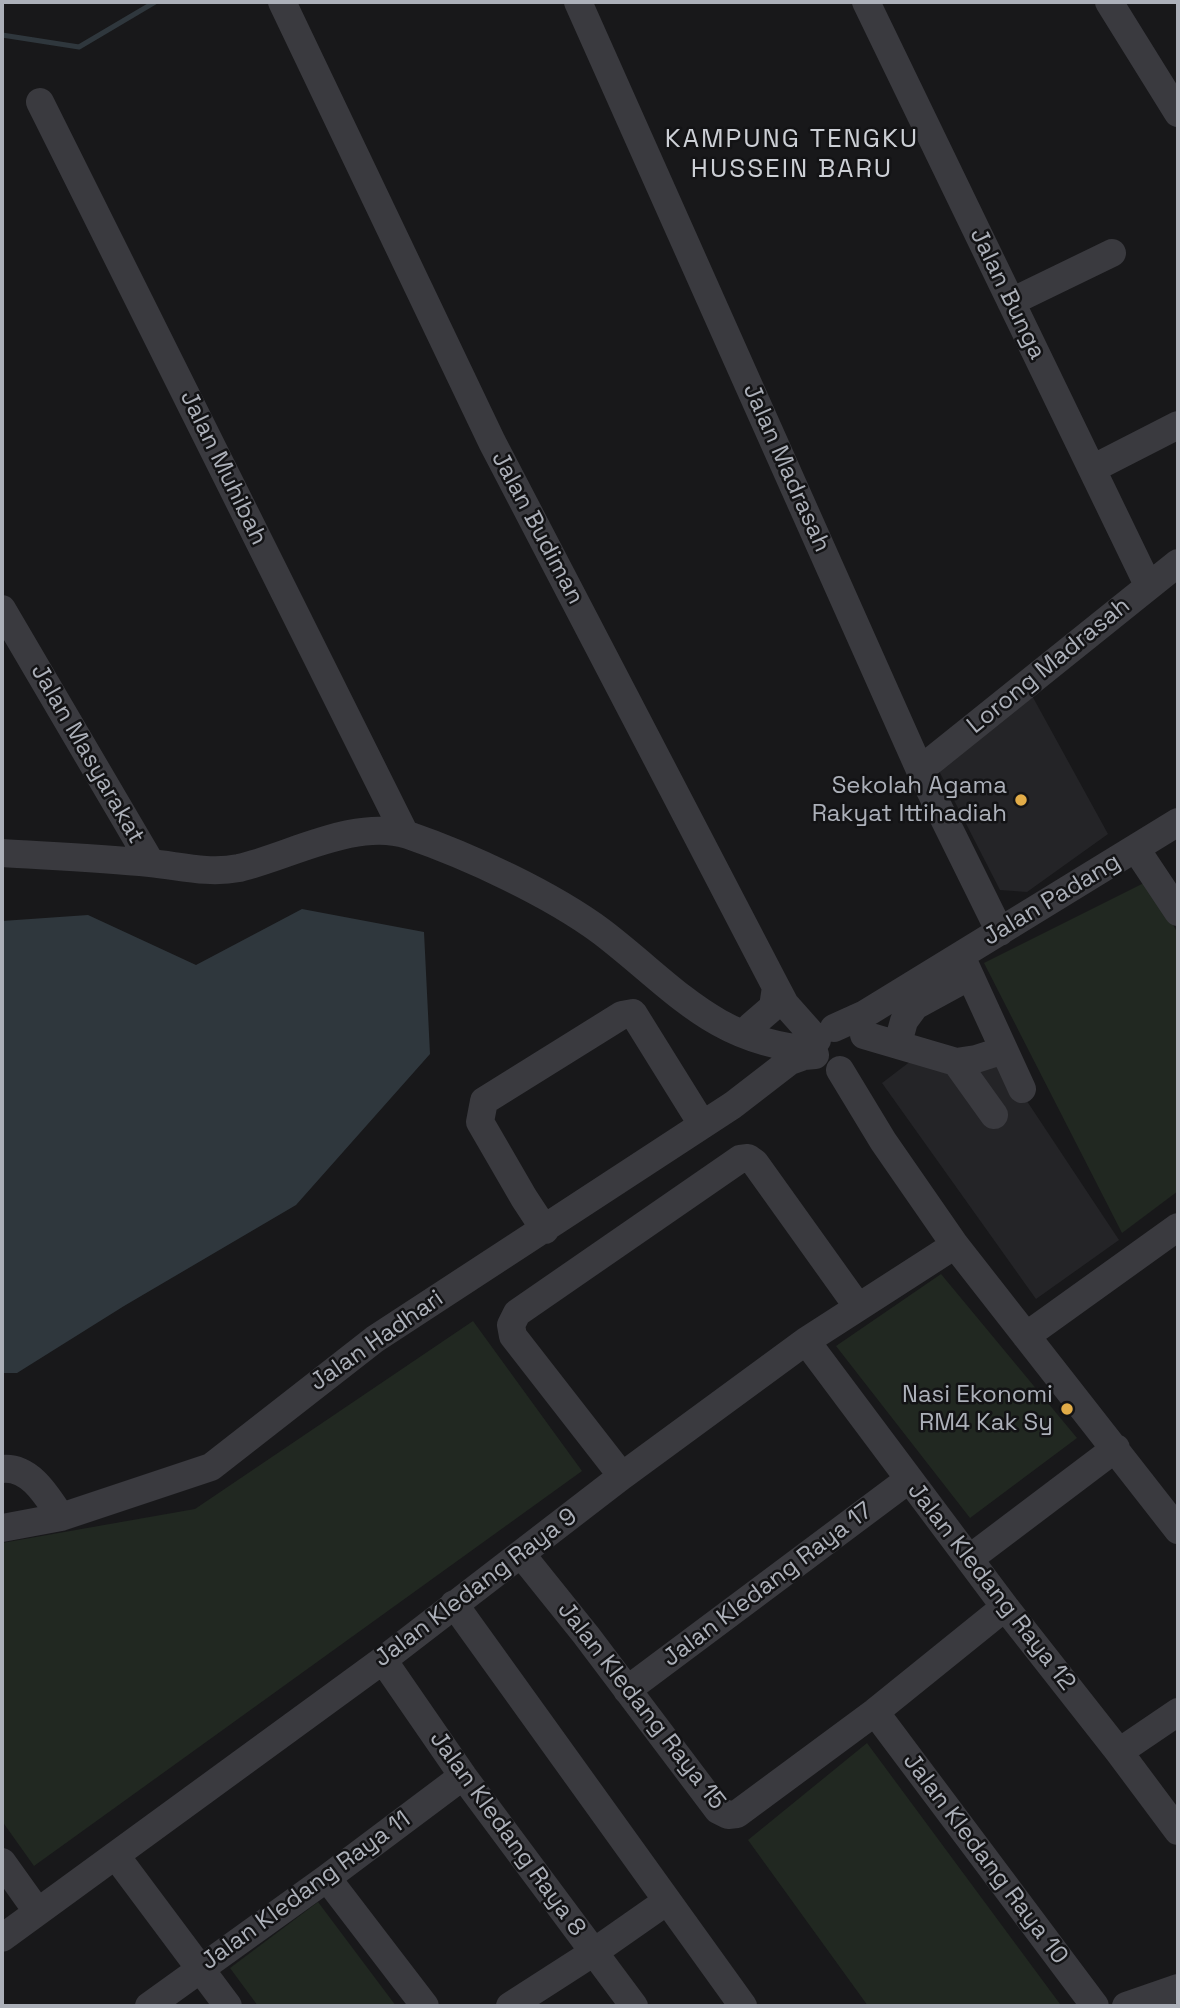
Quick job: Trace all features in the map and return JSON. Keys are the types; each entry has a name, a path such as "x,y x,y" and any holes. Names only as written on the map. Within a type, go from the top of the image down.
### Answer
{"street":[{"name":"Jalan Budiman","path":"282,2 492,442 776,987 785,1004 836,1049"},
{"name":"Jalan Madrasah","path":"578,2 920,770 1000,932"},
{"name":"Jalan Bunga","path":"866,2 1148,585"},
{"path":"1109,2 1178,113"},
{"name":"Jalan Muhibah","path":"40,102 405,834"},
{"path":"1011,302 1112,253"},
{"path":"1092,469 1178,425"},
{"name":"Lorong Madrasah","path":"920,770 1178,563"},
{"name":"Jalan Masyarakat","path":"2,609 150,863"},
{"name":"Jalan Padang","path":"836,1049 865,1014 925,977 965,966 1000,932 1178,822"},
{"path":"2,853 150,863 202,871 237,868 339,836 373,832 405,834 530,888 600,931 671,991 712,1021 749,1032 836,1049 898,1043 957,1062 1004,1050"},
{"path":"1136,849 1178,912"},
{"path":"898,1043 904,1021 915,1006 965,966 1022,1088"},
{"path":"749,1032 773,1007 776,987"},
{"path":"545,1230 523,1198 480,1122 484,1101 622,1015 633,1013 702,1124"},
{"path":"739,1100 754,1064 754,1050 749,1032"},
{"path":"836,1049 861,1078 880,1117 883,1142 955,1245 1178,1530"},
{"name":"Jalan Hadhari","path":"2,1528 61,1517 211,1467 375,1339 545,1230 739,1100 760,1096 836,1049"},
{"path":"957,1062 994,1115"},
{"path":"622,1476 513,1336 511,1325 517,1313 740,1159 748,1158 755,1163 858,1307"},
{"path":"1026,1336 1177,1231"},
{"name":"Jalan Kledang Raya 9","path":"2,1938 383,1660 622,1476 806,1341 955,1245"},
{"name":"Jalan Kledang Raya 12","path":"806,1341 1005,1607 1178,1831"},
{"path":"969,1559 1116,1448"},
{"path":"2,1469 12,1468 23,1472 36,1483 61,1517"},
{"name":"Jalan Kledang Raya 17","path":"627,1690 908,1479"},
{"name":"Jalan Kledang Raya 15","path":"520,1554 586,1634 719,1810 728,1815 737,1814 875,1712 1005,1607"},
{"path":"454,1604 743,2006"},
{"name":"Jalan Kledang Raya 8","path":"383,1660 463,1776 634,2006"},
{"name":"Jalan Kledang Raya 10","path":"875,1712 1096,2006"},
{"path":"1119,1752 1178,1712"},
{"name":"Jalan Kledang Raya 11","path":"149,2006 463,1776"},
{"path":"116,1856 228,2006"},
{"path":"2,1862 37,1911"},
{"path":"327,1878 425,2006"},
{"path":"510,2006 667,1901"},
{"path":"1126,2006 1178,1988"}],"shaded area":[{"name":"Sekolah Agama Rakyat Ittihadiah","path":"1030,692 1108,834 1027,892 1000,890 936,765"},
{"path":"1150,880 1178,934 1178,1191 1122,1233 984,963"},
{"path":"302,909 424,932 430,1054 296,1205 124,1306 17,1373 2,1373 2,921 88,915 196,965"},
{"path":"924,1051 1005,1068 1119,1240 1036,1299 882,1083"},
{"path":"941,1274 1077,1438 970,1518 836,1346"},
{"path":"473,1321 582,1471 34,1866 2,1821 2,1543 195,1509"},
{"path":"867,1743 1060,2004 868,2006 748,1840"},
{"path":"318,1902 396,2006 258,2006 230,1968"}],"waterway":[{"path":"2,35 79,47 155,2"}],"place":[{"name":"Sekolah Agama Rakyat Ittihadiah","path":"1021,800"},
{"name":"Nasi Ekonomi RM4 Kak Sy","path":"1067,1409"}],"district":[{"name":"KAMPUNG TENGKU HUSSEIN BARU","path":"792,155"}]}
